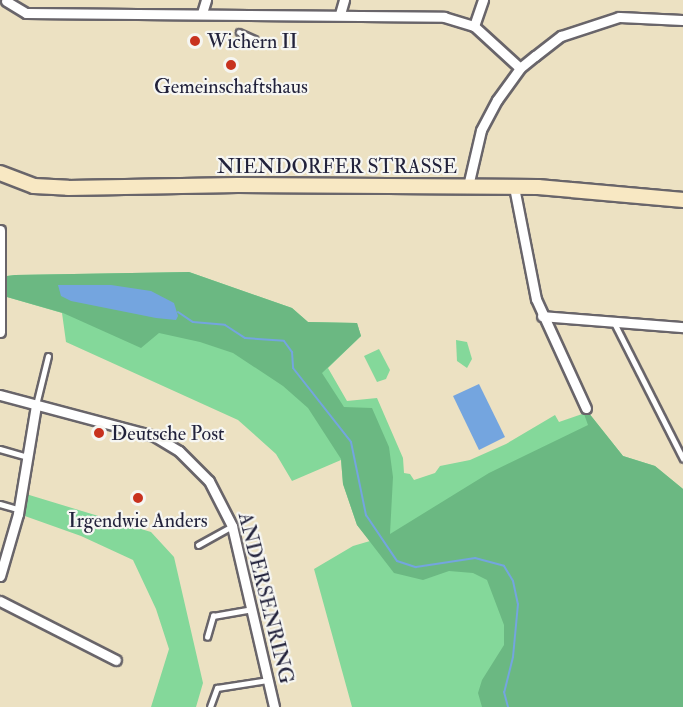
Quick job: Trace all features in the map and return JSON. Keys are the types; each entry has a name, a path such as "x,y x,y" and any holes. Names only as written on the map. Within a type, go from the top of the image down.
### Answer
{"main road":[{"name":"NIENDORFER STRASSE","path":"2,178 34,186 68,188 468,186 514,187 683,200"}],"street":[{"path":"202,13 206,0"},
{"path":"340,14 344,0"},
{"path":"474,26 483,0"},
{"path":"4,3 26,13 424,15 474,26 520,68"},
{"path":"468,186 481,130 520,68 561,36 596,23 637,16 683,20"},
{"path":"514,187 525,259 542,316 586,408"},
{"path":"0,230 0,332"},
{"path":"542,316 683,327"},
{"name":"ANDERSENRING","path":"0,395 125,425 179,451 208,481 232,526 274,707"},
{"path":"0,576 19,510 36,405"},
{"path":"0,602 116,660"}],"lane":[{"path":"239,32 255,39"},
{"path":"614,322 683,458"},
{"path":"36,405 48,356"},
{"path":"0,449 28,458"},
{"path":"0,504 19,510"},
{"path":"198,545 232,526"},
{"path":"207,638 213,616 252,609"},
{"path":"210,707 217,688 268,680"}],"green space":[{"path":"189,272 292,308 308,322 357,323 361,336 328,368 347,401 377,398 403,458 404,473 410,474 414,480 435,473 440,466 470,460 506,444 555,415 559,422 588,412 623,456 655,466 683,489 683,707 352,707 314,569 353,546 370,541 357,525 343,484 341,460 292,481 276,454 238,420 66,342 62,313 7,297 7,276"},
{"path":"189,272 292,308 308,322 357,323 361,336 322,373 344,407 372,408 389,447 393,477 390,534 489,473 588,425 584,414 588,412 623,456 655,466 683,489 683,707 482,707 478,693 482,680 504,645 504,625 487,580 473,573 449,571 423,580 394,573 357,525 343,484 341,459 308,408 283,386 233,353 200,342 159,333 141,348 63,313 7,297 7,276"},
{"path":"456,340 467,342 472,359 467,368 457,361"},
{"path":"379,349 390,370 386,379 377,382 364,356"},
{"path":"26,494 151,532 174,557 203,683 196,707 151,707 169,649 156,609 133,560 81,536 22,515"}],"water":[{"path":"58,285 111,285 151,291 174,303 178,316 176,320 156,318 71,301 61,296"},
{"path":"479,384 505,437 479,450 453,396"}],"waterway":[{"path":"178,312 193,322 225,325 245,338 284,341 292,352 293,368 351,442 366,515 397,561 416,567 475,558 504,566 513,581 518,604 513,657 504,692 508,707"}],"place":[{"name":"Wichern II","path":"195,41"},
{"name":"Gemeinschaftshaus","path":"231,65"},
{"name":"Deutsche Post","path":"99,433"},
{"name":"Irgendwie Anders","path":"138,498"}]}
